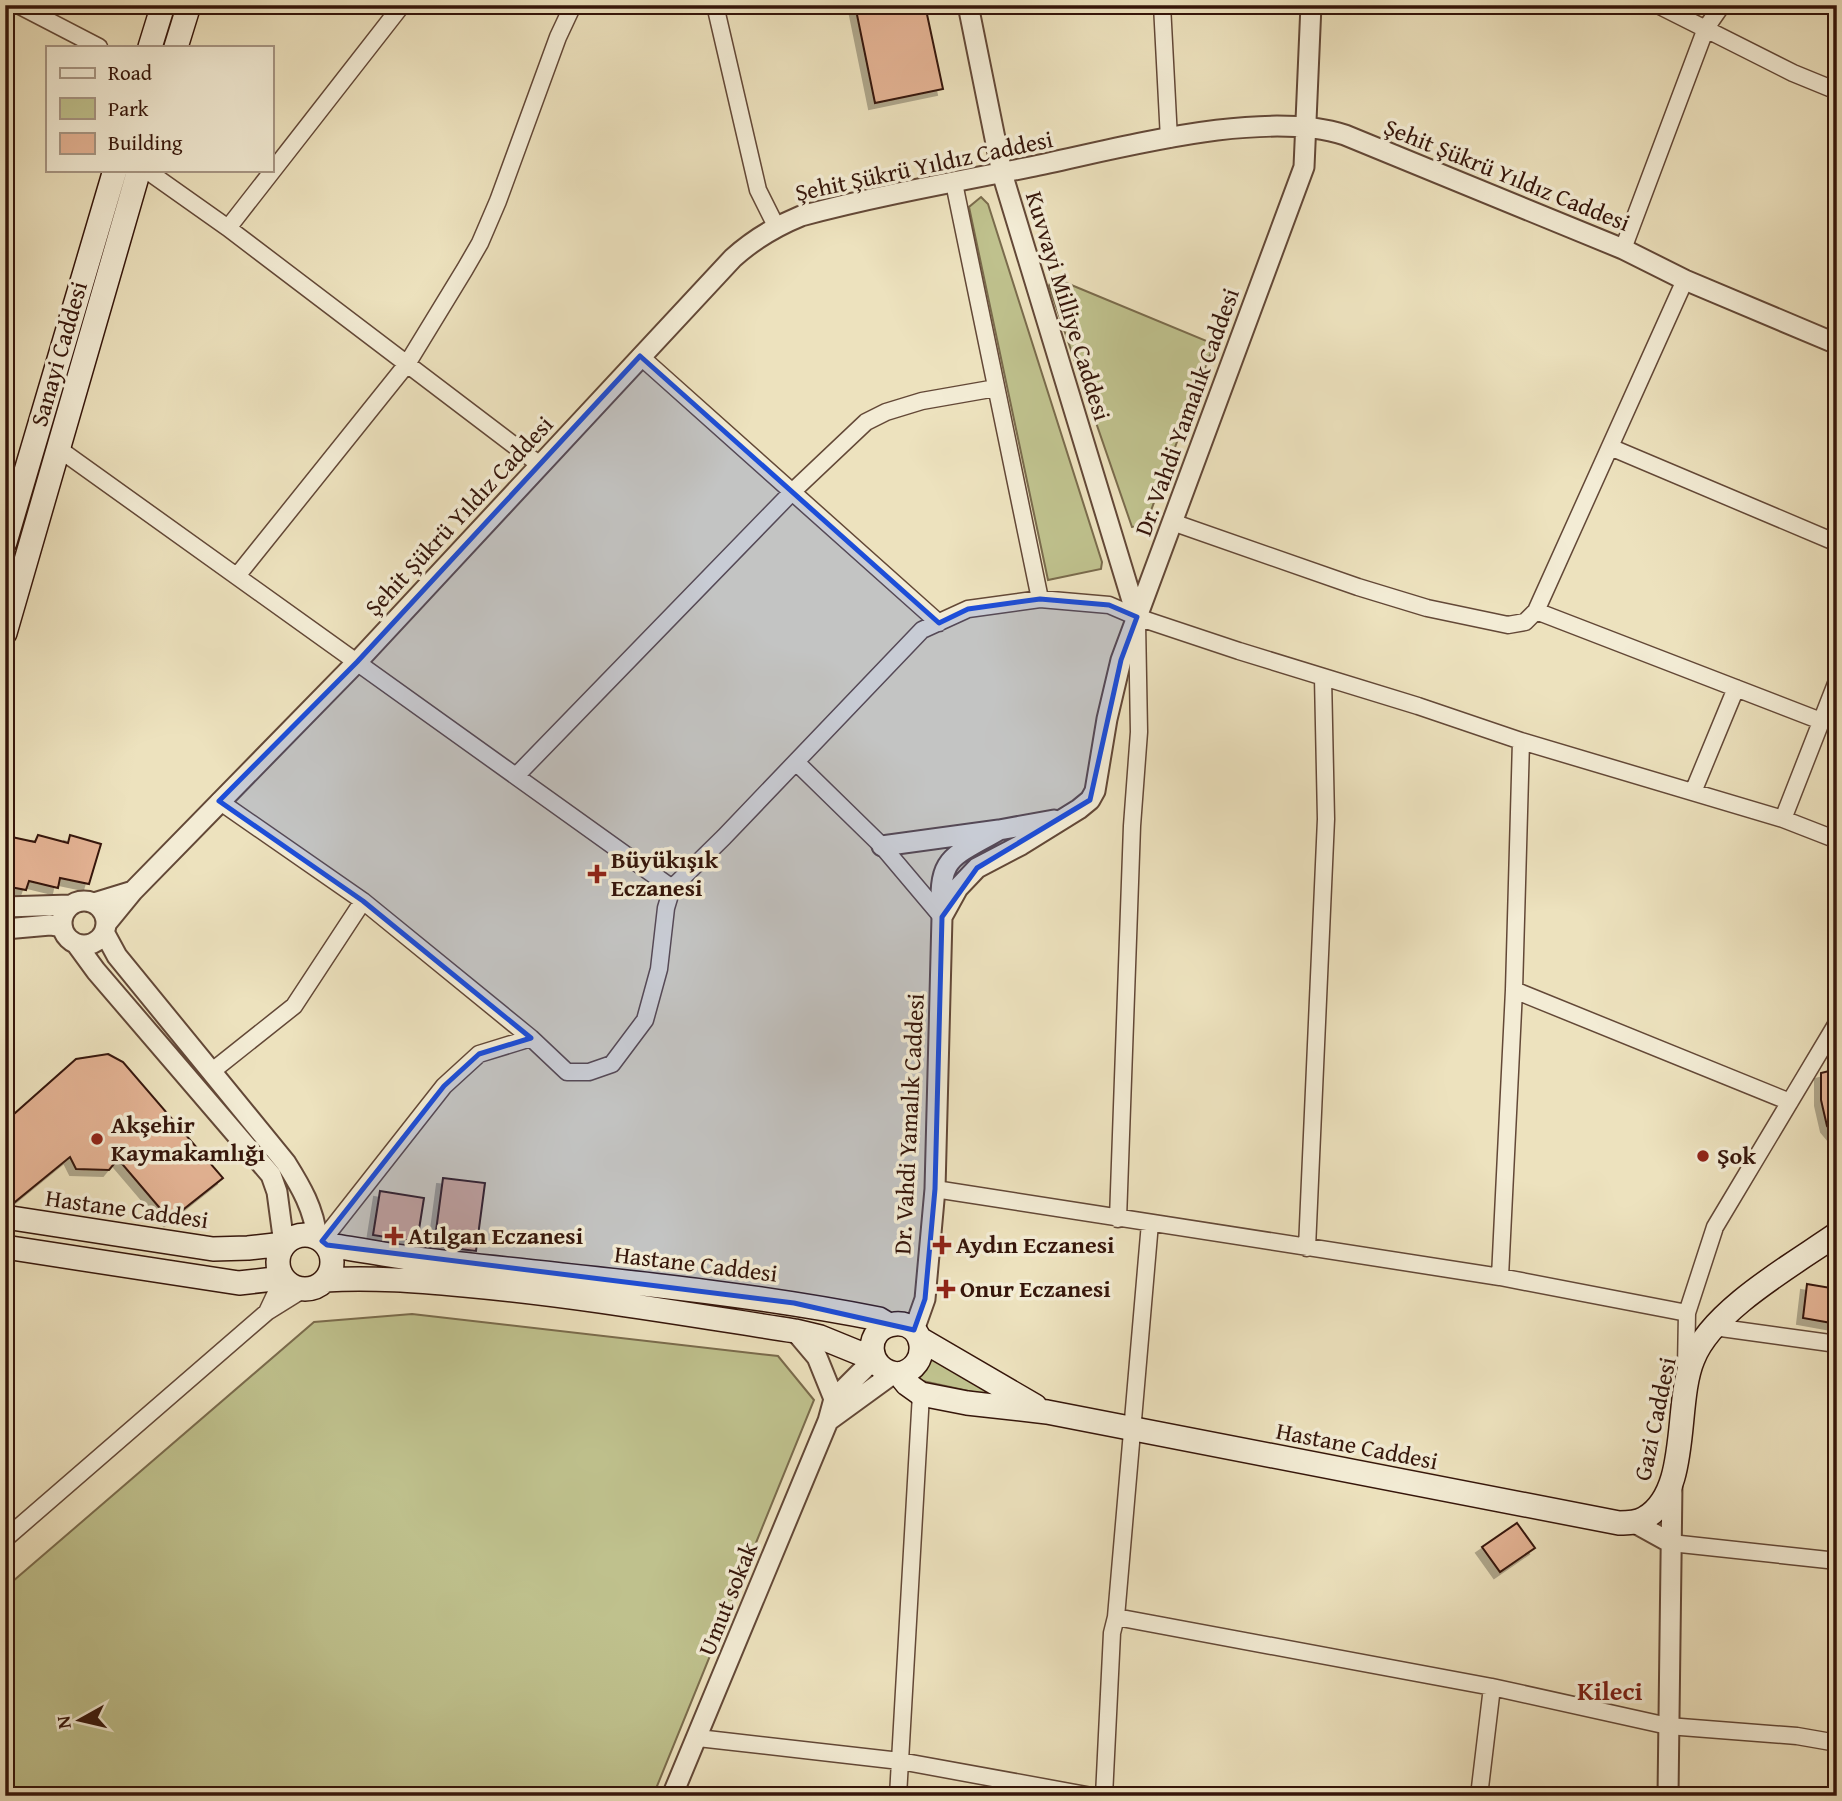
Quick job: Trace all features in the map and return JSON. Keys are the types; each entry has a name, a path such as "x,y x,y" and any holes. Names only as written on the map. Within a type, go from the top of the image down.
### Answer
{"main road":[{"path":"150,46 163,5"},
{"path":"176,46 189,5"},
{"name":"Sanayi Caddesi","path":"5,542 114,172"},
{"name":"Sanayi Caddesi","path":"5,632 138,172"},
{"name":"Hastane Caddesi","path":"5,1217 213,1249 284,1244"},
{"name":"Gazi Caddesi","path":"1633,1522 1654,1511 1672,1482 1686,1377 1694,1356 1714,1327 1745,1298 1837,1234"},
{"path":"299,1235 322,1241 332,1263 326,1280 316,1287 304,1289 292,1286 283,1278 278,1261 284,1244 299,1235"},
{"name":"Hastane Caddesi","path":"322,1241 417,1259 794,1303 879,1319 890,1325 900,1324 1047,1412"},
{"path":"5,1247 239,1283 283,1278"},
{"name":"Hastane Caddesi","path":"326,1280 387,1279 506,1289 796,1331 820,1337 874,1359 884,1370 897,1373 921,1394 967,1403 1047,1412 1619,1523 1633,1522"},
{"path":"874,1359 874,1338 880,1330 890,1325"},
{"path":"897,1373 913,1367 919,1359 922,1349 917,1335"}],"street":[{"path":"18,5 97,46"},
{"path":"273,170 402,5"},
{"path":"237,576 407,364 480,243 558,37 573,5"},
{"path":"715,5 758,190 776,226"},
{"name":"Kuvvayi Milliye Caddesi","path":"968,5 1002,173 1137,617"},
{"path":"1162,5 1169,139"},
{"name":"Dr. Vahdi Yamalık Caddesi","path":"942,917 958,888 977,868 1021,845 1079,809 1090,800 1095,791 1107,719 1121,660 1304,167 1311,5"},
{"path":"1658,5 1793,73 1837,91"},
{"path":"1623,249 1706,28 1722,5"},
{"name":"Şehit Şükrü Yıldız Caddesi","path":"105,928 133,891 357,662 733,258 756,238 776,226 828,209 1169,139 1232,129 1307,126 1345,135 1623,249 1685,280 1837,344"},
{"path":"149,172 228,228 540,465"},
{"path":"228,228 272,172"},
{"path":"954,183 1040,599"},
{"path":"1172,522 1358,587 1427,608 1508,625 1525,622 1536,611 1685,280"},
{"path":"640,356 939,622"},
{"path":"516,776 792,492 866,422 886,412 922,401 996,388"},
{"path":"1610,447 1837,543"},
{"path":"59,449 672,888"},
{"path":"219,801 363,901 531,1038 567,1072 589,1072 612,1064 645,1020 659,969 666,908 672,888 922,630 968,610 1040,599 1109,605 1137,617 1521,741 1783,819 1837,841"},
{"path":"1536,611 1821,721"},
{"path":"1118,1219 1132,826 1139,732 1137,617"},
{"path":"1307,1248 1326,819 1323,677"},
{"path":"1783,819 1837,681"},
{"path":"1693,792 1736,688"},
{"path":"1500,1277 1514,990 1521,741"},
{"path":"796,762 882,846 942,917"},
{"name":"Dr. Vahdi Yamalık Caddesi","path":"882,846 999,830 1062,818"},
{"name":"Dr. Vahdi Yamalık Caddesi","path":"917,1335 925,1298 935,1189 942,917 940,883 948,862 999,830"},
{"path":"5,907 70,905 86,901 94,903 133,891"},
{"path":"211,1072 294,1006 363,901"},
{"path":"94,903 105,915 105,928 117,956 286,1163 309,1200 322,1241"},
{"path":"70,905 61,919 64,935 78,945 96,971 271,1175 277,1192 284,1244"},
{"path":"5,929 50,925 62,927"},
{"path":"78,945 93,944 105,928"},
{"path":"1514,990 1790,1102"},
{"path":"1686,1377 1687,1313 1715,1227 1837,1023"},
{"path":"322,1241 444,1086 479,1054 531,1038"},
{"path":"935,1189 1500,1277 1687,1313"},
{"path":"1104,1796 1112,1633 1116,1617 1134,1429 1150,1223"},
{"path":"267,1312 283,1278"},
{"path":"5,1539 267,1312 304,1289"},
{"path":"1714,1327 1837,1344"},
{"path":"796,1331 817,1357 834,1399 874,1359"},
{"path":"828,1421 897,1373"},
{"path":"898,1796 921,1394"},
{"name":"Umut sokak","path":"672,1796 828,1421 834,1399"},
{"path":"1668,1796 1672,1482"},
{"path":"1633,1522 1671,1543 1837,1561"},
{"path":"1116,1617 1492,1687 1668,1726 1797,1736 1837,1743"},
{"path":"1479,1796 1492,1687"},
{"path":"698,1738 900,1761 1091,1796"}],"highlighted area":[{"path":"640,356 939,623 968,609 1040,599 1109,605 1137,617 1121,660 1090,800 977,868 942,917 935,1189 925,1299 914,1330 794,1303 327,1245 322,1241 444,1086 479,1054 531,1038 363,901 219,801 357,662"}],"green space":[{"path":"981,197 988,204 1102,562 1101,569 1048,580 969,207"},
{"path":"1052,277 1209,342 1213,347 1147,521 1141,526 1132,527 1049,286"},
{"path":"412,1314 778,1356 814,1400 653,1796 5,1796 5,1588 314,1322"},
{"path":"930,1352 1019,1402 918,1380"}],"building":[{"path":"855,5 925,5 943,89 875,103"},
{"path":"5,809 12,812 7,836 35,842 38,835 68,843 70,835 101,844 89,884 60,878 58,888 29,881 26,890 5,886"},
{"name":"Akşehir Kaymakamlığı","path":"108,1054 123,1062 223,1178 170,1220 118,1159 109,1170 76,1169 70,1157 10,1206 5,1200 5,1122 76,1059"},
{"path":"1837,1069 1837,1138 1827,1126 1821,1100 1821,1073"},
{"path":"443,1178 485,1183 476,1251 434,1246"},
{"path":"380,1191 424,1198 417,1242 373,1235"},
{"path":"1807,1284 1837,1289 1837,1324 1803,1318"},
{"path":"1517,1523 1535,1548 1500,1572 1482,1547"}],"place":[{"name":"Büyükışık Eczanesi","path":"597,874"},
{"name":"Akşehir Kaymakamlığı","path":"97,1139"},
{"name":"Şok","path":"1703,1156"},
{"name":"Atılgan Eczanesi","path":"394,1236"},
{"name":"Aydın Eczanesi","path":"942,1245"},
{"name":"Onur Eczanesi","path":"946,1289"}],"district":[{"name":"Kileci","path":"1610,1691"}]}
